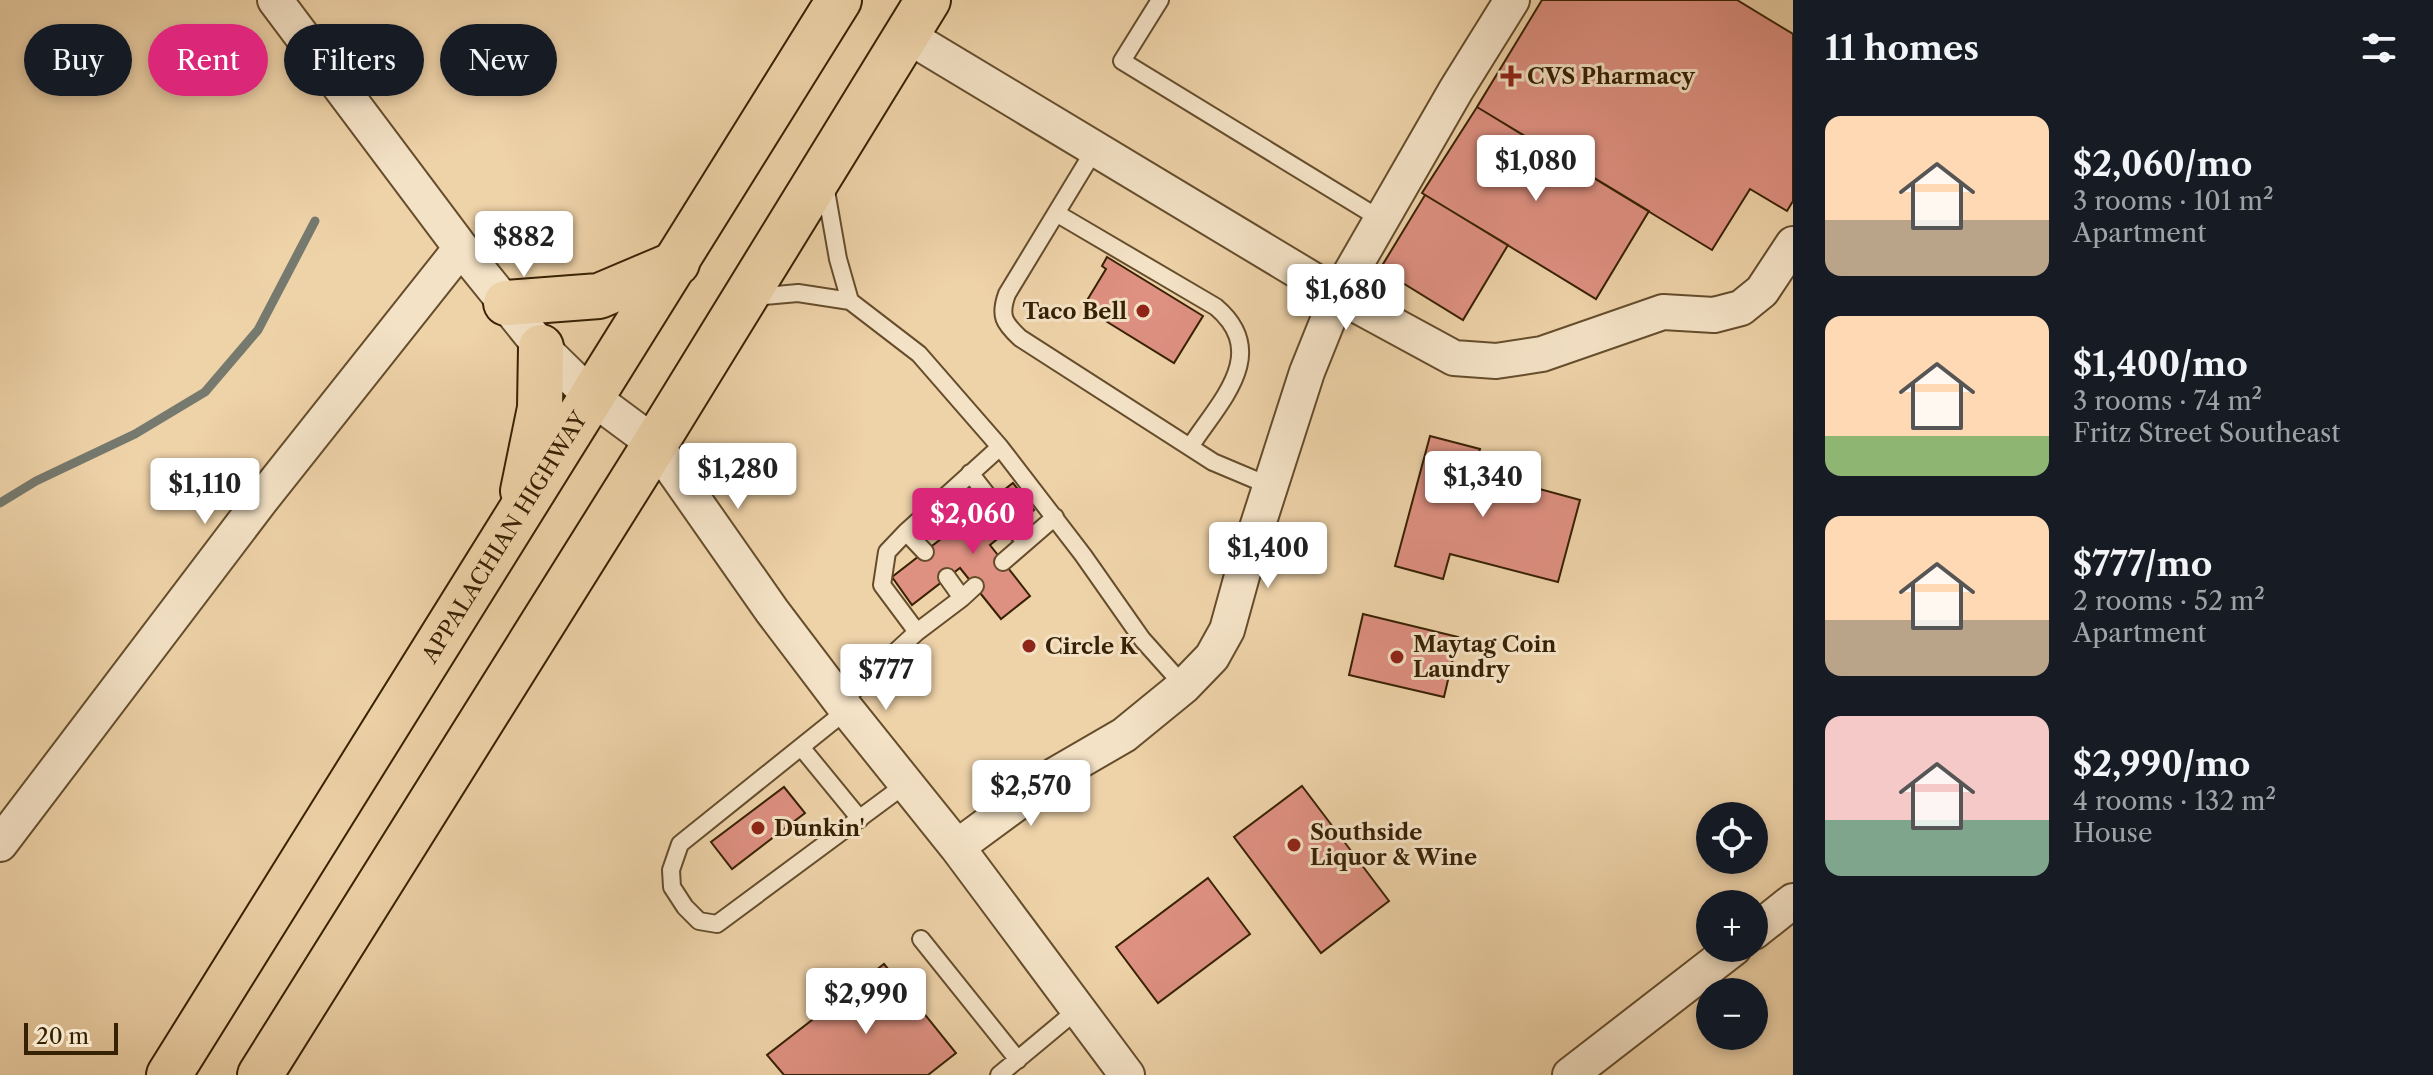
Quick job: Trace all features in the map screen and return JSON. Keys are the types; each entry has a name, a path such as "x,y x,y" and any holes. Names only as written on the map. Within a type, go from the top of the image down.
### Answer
{"highway":[{"name":"APPALACHIAN HIGHWAY","path":"169,1075 839,0"},
{"path":"260,1075 917,18"},
{"path":"506,303 599,296 677,263"},
{"path":"518,515 540,408 541,347"}],"street":[{"path":"275,0 461,248 541,347 593,398 655,444 772,611 957,847 1127,1075"},
{"path":"957,847 1055,775 1124,735 1184,686 1212,657 1227,630 1307,372 1338,295 1456,90 1512,0"},
{"path":"917,18 1095,149 1338,295 1454,358 1496,361 1542,354 1663,312 1714,315 1741,308 1762,291 1793,244"},
{"path":"0,844 261,500 461,248"},
{"path":"1768,921 1793,901"},
{"path":"1570,1075 1716,962"}],"lane":[{"path":"1160,0 1122,61 1382,220"},
{"path":"1095,149 1007,294 1002,309 1007,326 1020,338 1213,462 1270,486"},
{"path":"822,171 838,259 850,301"},
{"path":"1056,213 1216,307 1228,317 1236,330 1242,357 1236,376 1190,447"},
{"path":"744,298 798,293 850,301 919,354 1000,447 1055,517 1142,639 1184,686"},
{"path":"917,632 882,585 887,552 1000,447"},
{"path":"970,473 991,500"},
{"path":"934,506 953,530"},
{"path":"1003,562 1055,517"},
{"path":"1013,527 1025,542"},
{"path":"906,532 925,552"},
{"path":"947,577 962,598"},
{"path":"906,784 717,924 699,921 672,887 671,870 680,844 801,747 917,632 975,586"},
{"path":"801,747 860,819"},
{"path":"921,939 1018,1060"},
{"path":"999,1075 1077,1010"}],"building":[{"path":"1542,0 1737,0 1793,34 1793,201 1787,211 1750,189 1712,250 1477,107"},
{"path":"1477,107 1649,211 1596,299 1422,193"},
{"path":"1425,195 1508,245 1463,320 1380,269"},
{"name":"Taco Bell","path":"1107,257 1203,316 1174,363 1083,307 1106,269 1102,266"},
{"path":"1430,436 1480,449 1474,471 1580,500 1558,582 1450,554 1443,579 1395,566"},
{"path":"1013,483 1034,510 990,545 1030,596 1001,619 960,568 912,605 892,577"},
{"path":"1363,614 1458,637 1444,697 1349,675"},
{"path":"1302,786 1389,901 1321,953 1234,837"},
{"name":"Dunkin'","path":"784,787 805,813 732,869 711,842"},
{"path":"1208,878 1250,934 1158,1003 1116,947"},
{"path":"884,964 956,1053 928,1075 784,1075 767,1055"}],"waterway":[{"path":"0,503 36,481 135,434 205,392 258,330 315,221"}],"place":[{"name":"CVS Pharmacy","path":"1511,76"},
{"name":"Taco Bell","path":"1143,311"},
{"name":"Circle K","path":"1029,646"},
{"name":"Maytag Coin Laundry","path":"1397,657"},
{"name":"Dunkin'","path":"758,828"},
{"name":"Southside Liquor & Wine","path":"1294,845"}]}
